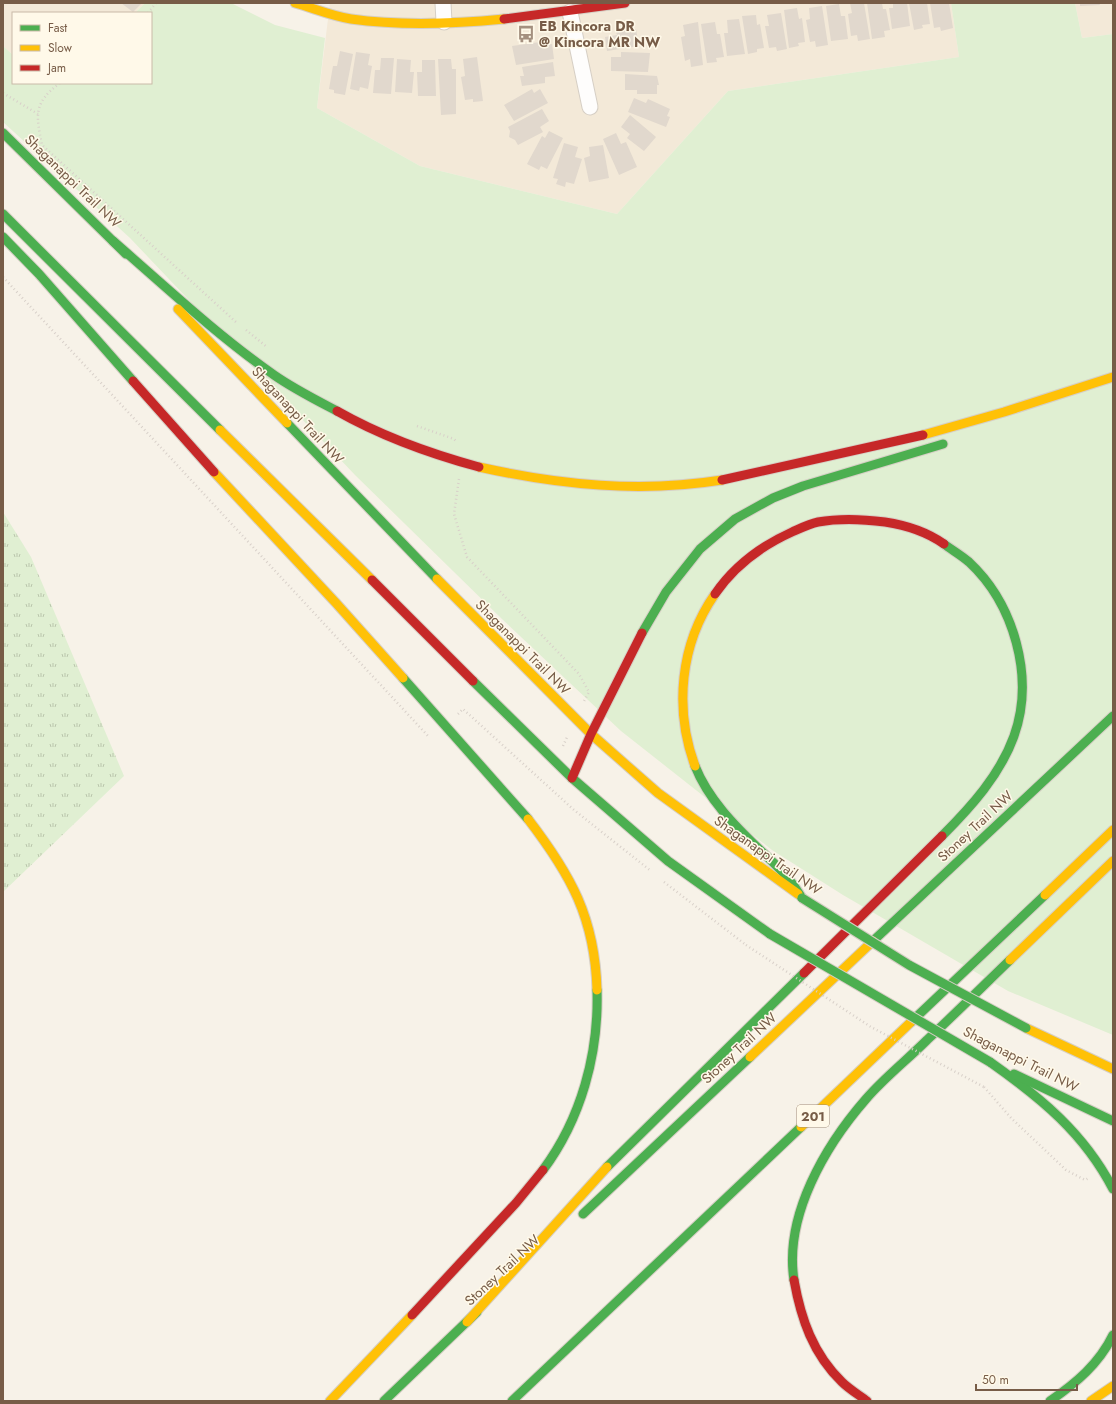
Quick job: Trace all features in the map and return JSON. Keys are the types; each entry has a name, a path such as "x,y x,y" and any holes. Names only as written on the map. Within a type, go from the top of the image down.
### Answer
{"main road":[{"path":"295,3 349,18 408,24 480,21 570,12 625,3"},
{"name":"Shaganappi Trail NW","path":"3,133 113,241 488,633 591,734 658,793 802,898 909,965 1026,1028 1113,1069"},
{"name":"Shaganappi Trail NW","path":"3,214 93,305 572,778 668,860 770,934 990,1062 1113,1121"},
{"path":"3,237 39,274 199,456 341,608 522,812 551,849 572,886 585,914 593,948 599,1013 587,1076 576,1110 559,1146 538,1176 498,1222 330,1401"},
{"path":"113,241 252,359 298,390 353,420 397,440 453,460 512,475 574,484 625,487 669,486 715,481 918,436 988,418 1113,379"},
{"path":"1026,415 1113,379"},
{"path":"572,778 591,734 636,643 666,592 700,549 735,519 773,498 803,486 952,441"},
{"path":"467,1322 602,1172 767,1012 969,810 1001,764 1013,738 1021,709 1022,676 1018,642 1007,612 996,592 982,574 969,562 950,547 925,533 896,523 871,518 816,522 764,546 740,563 721,583 696,625 686,654 682,676 682,718 692,758 701,778 730,820 789,877 802,898"},
{"name":"Stoney Trail NW","path":"578,1218 1113,716"},
{"name":"201","path":"512,1401 1113,830"},
{"path":"867,1401 839,1379 821,1356 808,1336 800,1314 793,1275 793,1246 798,1216 808,1188 838,1137 866,1099 1113,861"},
{"path":"990,1062 1055,1113 1090,1152 1104,1172 1113,1189"},
{"name":"Stoney Trail NW","path":"384,1401 554,1240"},
{"path":"1050,1401 1071,1386 1094,1364 1113,1335"},
{"path":"1091,1401 1113,1386"}],"street":[{"path":"443,3 444,22"},
{"path":"570,12 590,107"}],"path":[{"path":"149,12 156,3"},
{"path":"3,93 38,114"},
{"path":"746,945 871,1027 984,1087 1012,1119 1066,1170 1085,1180 1104,1172"}],"shaded area":[{"path":"3,3 145,3 136,12 12,12 12,54 3,46"},
{"path":"330,3 951,3 959,57 728,91 617,214 420,166 317,108"},
{"path":"1075,3 1113,3 1113,34 1082,38"}],"green space":[{"path":"145,3 231,3 275,25 325,38 317,108 420,166 617,214 728,91 959,57 951,3 1075,3 1082,38 1113,34 1113,1035 1008,991 843,895 772,850 621,731 502,619 355,475 130,238 3,122 3,46 12,54 12,84 152,84 152,12 136,12"},
{"path":"3,512 31,557 124,776 3,892"}],"building":[{"path":"121,3 142,3 133,12"},
{"path":"850,3 864,3 870,39 858,41 857,35 851,36 848,14 852,13"},
{"path":"867,3 882,3 883,9 886,9 890,30 884,31 885,37 872,39"},
{"path":"893,3 907,3 910,26 892,29 889,8 893,8"},
{"path":"909,3 927,3 930,24 922,25 923,28 914,30"},
{"path":"930,3 949,3 953,28 941,31 940,27 934,28"},
{"path":"1080,3 1099,3 1100,5 1080,6"},
{"path":"839,4 841,16 845,16 848,39 831,41 826,6"},
{"path":"822,6 828,45 816,47 815,41 810,42 806,20 810,19 809,8"},
{"path":"797,8 799,19 802,18 805,42 798,43 799,46 789,48 784,10"},
{"path":"781,13 787,49 777,51 776,47 769,48 765,26 769,26 767,15"},
{"path":"756,15 757,25 760,24 764,48 757,49 757,52 748,54 742,16"},
{"path":"739,19 745,54 727,56 724,33 728,33 727,20"},
{"path":"698,22 703,65 691,67 690,59 685,61 681,37 685,36 683,25"},
{"path":"715,22 717,34 720,34 724,57 716,58 717,62 707,63 701,24"},
{"path":"636,29 639,46 607,51 605,37 617,35 616,32"},
{"path":"540,42 541,45 552,44 554,59 516,65 512,46"},
{"path":"340,51 353,54 345,95 334,93 334,90 329,89 333,66 337,66"},
{"path":"356,52 370,54 368,65 372,66 368,89 360,87 359,91 350,89"},
{"path":"621,52 650,53 648,72 611,71 611,57 621,57"},
{"path":"477,57 483,101 473,102 473,99 465,100 461,77 465,76 463,59"},
{"path":"381,58 394,58 391,94 373,93 375,70 380,70"},
{"path":"397,59 411,60 410,72 414,72 412,93 395,92"},
{"path":"438,59 451,59 452,69 456,69 456,114 441,115"},
{"path":"422,60 435,60 436,96 418,96 417,72 422,72"},
{"path":"553,62 555,76 545,77 545,83 522,86 520,76 524,76 522,67"},
{"path":"625,74 657,76 659,85 657,85 657,94 637,94 637,90 625,90"},
{"path":"532,89 534,93 540,89 548,103 514,121 504,105"},
{"path":"634,98 646,103 648,99 670,109 667,116 670,117 666,127 628,112"},
{"path":"542,109 549,121 540,127 543,132 518,145 515,140 509,137 510,131 508,127"},
{"path":"630,115 656,137 644,151 627,138 630,134 621,127"},
{"path":"549,131 563,138 547,169 541,166 539,170 527,164 542,136 545,138"},
{"path":"616,133 621,144 626,142 637,167 619,175 603,139"},
{"path":"564,143 578,147 575,157 582,159 574,184 566,182 565,187 556,184 558,179 553,178"},
{"path":"603,145 609,178 589,182 584,158 590,156 589,147"}],"traffic: fast":[{"path":"3,133 126,254"},
{"path":"3,214 220,430"},
{"path":"3,237 39,274 133,381"},
{"path":"113,241 192,310 253,360 289,385 337,411"},
{"path":"287,423 437,579"},
{"path":"642,633 666,592 700,549 735,519 773,498 803,486 943,444"},
{"path":"942,836 964,814 984,790 1001,764 1014,736 1020,713 1022,690 1021,666 1016,643 1009,620 998,599 985,579 969,562 944,544"},
{"path":"403,678 528,819"},
{"path":"473,681 572,778"},
{"path":"873,941 1113,716"},
{"path":"695,766 707,790 723,811 783,872 802,898"},
{"path":"572,778 668,861 770,934"},
{"path":"911,1022 1045,895"},
{"path":"802,898 909,965 1026,1028"},
{"path":"770,934 990,1062"},
{"path":"794,1280 793,1256 795,1231 802,1207 811,1183 836,1138 866,1099 880,1084 1010,960"},
{"path":"607,1167 804,973"},
{"path":"543,1170 568,1129 585,1085 595,1038 597,990"},
{"path":"583,1214 750,1057"},
{"path":"990,1062 1027,1089 1060,1118 1089,1151 1113,1189"},
{"path":"1014,1074 1113,1121"},
{"path":"512,1401 801,1127"},
{"path":"384,1401 477,1312"},
{"path":"1050,1401 1078,1380 1094,1364 1113,1335"}],"traffic: slow":[{"path":"295,3 351,19 389,23 427,24 504,19"},
{"path":"178,309 287,423"},
{"path":"923,435 1004,412 1113,377"},
{"path":"220,430 372,580"},
{"path":"479,467 540,478 600,485 661,486 722,480"},
{"path":"214,472 336,603 403,678"},
{"path":"437,579 591,734"},
{"path":"695,766 688,744 684,722 684,677 694,634 703,613 715,594"},
{"path":"591,734 658,793 798,894"},
{"path":"528,819 557,859 578,898 586,919 591,941 597,990"},
{"path":"1045,895 1113,830"},
{"path":"1010,960 1113,861"},
{"path":"750,1057 873,941"},
{"path":"801,1127 911,1022"},
{"path":"1026,1028 1113,1069"},
{"path":"467,1322 607,1167"},
{"path":"330,1401 412,1315"},
{"path":"1091,1401 1113,1386"}],"traffic: jam":[{"path":"504,19 625,3"},
{"path":"133,381 214,472"},
{"path":"337,411 406,444 479,467"},
{"path":"722,480 923,435"},
{"path":"715,594 731,574 759,550 781,537 818,522 851,519 893,523 923,533 944,544"},
{"path":"372,580 473,681"},
{"path":"572,778 591,734 642,633"},
{"path":"804,973 942,836"},
{"path":"412,1315 516,1203 543,1170"},
{"path":"794,1280 800,1308 805,1322 823,1360 842,1382 867,1401"}],"place":[{"name":"EB Kincora DR @ Kincora MR NW","path":"526,34"}]}
